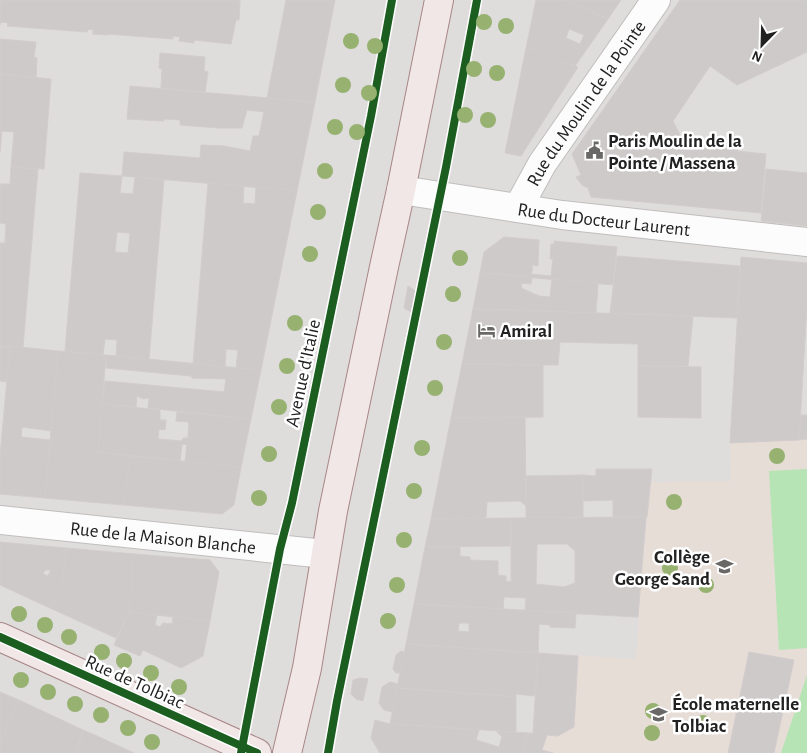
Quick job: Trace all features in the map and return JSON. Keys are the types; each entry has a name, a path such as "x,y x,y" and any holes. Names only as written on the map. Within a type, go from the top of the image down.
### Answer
{"main road":[{"path":"287,753 307,668 325,554 439,0"},
{"name":"Rue de Tolbiac","path":"0,637 257,753"}],"street":[{"name":"Rue du Moulin de la Pointe","path":"518,208 542,164 656,0"},
{"name":"Rue du Docteur Laurent","path":"401,190 562,215 807,242"},
{"name":"Rue de la Maison Blanche","path":"0,520 325,554"}],"shaded area":[{"path":"0,0 807,0 807,753 0,753"},
{"path":"807,439 807,753 521,753 528,733 533,733 538,653 636,659 650,482 731,481 730,443"}],"green space":[{"path":"807,469 807,648 779,650 769,471"},
{"path":"807,675 807,753 781,753"}],"building":[{"path":"0,0 240,0 239,20 236,20 231,44 194,40 194,43 179,41 180,37 173,36 173,39 93,34 93,30 88,29 87,32 7,26 8,23 1,22 0,25"},
{"path":"286,0 335,0 315,102 267,98"},
{"path":"536,0 565,0 608,19 575,66 526,48","holes":["569,29 584,35 580,44 566,38"]},
{"path":"565,0 621,0 608,19"},
{"path":"680,0 807,0 807,52 737,85 710,66 673,121 682,139 738,144 737,151 766,154 761,213 591,197 588,188 582,185 576,177 581,175 572,154"},
{"path":"0,39 36,42 34,57 37,58 36,78 0,74"},
{"path":"526,48 578,67 521,156 505,153"},
{"path":"160,53 205,57 204,71 208,72 205,92 161,88 162,69 159,68"},
{"path":"0,74 51,79 44,169 11,167 14,132 2,131 0,152"},
{"path":"130,86 315,102 297,191 122,176 124,152 200,158 201,145 224,146 250,151 253,136 259,136 264,112 247,110 242,128 180,125 180,120 127,119"},
{"path":"11,167 38,169 23,347 0,347 0,243 5,243 6,224 0,223 0,184 10,184"},
{"path":"766,169 807,173 807,226 761,221"},
{"path":"80,173 122,176 120,193 133,194 135,177 164,180 149,360 116,356 117,340 105,339 103,355 65,351","holes":["117,232 130,233 128,253 115,252"]},
{"path":"208,183 244,186 243,203 255,204 256,187 297,191 261,370 236,368 238,350 226,349 225,367 193,364"},
{"path":"504,237 539,240 538,266 531,265 533,268 531,274 551,276 553,259 550,259 551,244 554,244 554,241 617,247 613,285 480,273 484,252"},
{"path":"617,256 740,266 737,318 610,313"},
{"path":"741,257 807,263 807,306 799,440 730,443"},
{"path":"480,273 532,277 531,284 522,283 521,288 539,296 550,297 552,279 598,283 596,313 473,309"},
{"path":"408,286 417,292 413,313 404,308"},
{"path":"473,309 693,316 688,366 638,366 638,344 560,342 558,365 462,364"},
{"path":"10,346 58,351 51,431 22,427 21,437 50,440 45,498 0,494 0,456"},
{"path":"0,347 10,347 7,382 0,381"},
{"path":"58,351 106,355 98,452 130,456 124,505 45,498"},
{"path":"106,355 261,370 251,419 148,408 149,398 143,399 137,396 136,407 102,404 105,381 224,392 226,379 192,378 191,376 106,368"},
{"path":"462,364 543,365 543,417 451,418"},
{"path":"638,366 701,367 701,418 638,417"},
{"path":"102,404 160,410 160,420 166,420 165,430 159,429 158,439 182,441 183,438 188,438 189,422 176,421 177,412 251,419 241,467 185,462 187,445 182,444 180,461 98,452"},
{"path":"801,415 807,415 807,439 799,440"},
{"path":"525,417 526,506 520,501 487,502 486,518 431,519 451,418"},
{"path":"130,456 241,467 234,505 222,514 124,505"},
{"path":"596,469 652,469 647,517 613,517 613,500 583,501 583,475 596,476"},
{"path":"583,475 583,517 526,518 526,476"},
{"path":"646,517 638,617 525,611 526,598 504,597 503,609 414,604 425,547 460,547 460,556 470,557 470,560 498,561 498,575 506,576 506,581 511,582 511,518","holes":["537,544 567,544 575,551 575,583 564,587 536,584"]},
{"path":"511,518 510,546 425,547 431,519"},
{"path":"0,542 66,548 63,580 50,608 0,585","holes":["45,570 51,570 48,576 43,574"]},
{"path":"66,548 134,554 129,612 116,638 50,608 63,580"},
{"path":"134,554 210,560 219,572 210,621 129,612"},
{"path":"414,604 576,613 575,628 550,627 550,625 539,624 538,653 406,644","holes":["459,623 469,623 469,632 458,631"]},
{"path":"129,612 157,615 155,625 160,627 163,623 172,624 173,617 210,621 203,656 181,668 143,650 140,656 114,645"},
{"path":"406,644 538,653 535,696 516,694 516,697 397,688"},
{"path":"401,651 405,652 400,673 396,673 393,669 396,655"},
{"path":"749,652 794,660 774,753 728,753"},
{"path":"538,653 578,656 574,727 558,736 547,735 542,750 553,753 521,753 528,733 533,733"},
{"path":"360,678 368,679 363,701 356,699 351,694 353,680"},
{"path":"390,682 398,684 393,712 384,710 379,703 382,687"},
{"path":"397,688 516,697 516,732 390,724"},
{"path":"0,692 19,700 0,743"},
{"path":"19,700 83,730 76,753 0,753 0,743"},
{"path":"375,720 390,724 479,730 476,740 499,747 502,737 496,731 528,733 521,753 380,753 371,738"},
{"path":"83,730 97,736 134,753 76,753"}],"cycle path":[{"name":"Avenue d'Italie","path":"241,753 280,549 292,503 371,116 392,0"},
{"path":"328,753 446,167 477,0"},
{"path":"0,637 257,753"}],"place":[{"name":"Paris Moulin de la Pointe / Massena","path":"594,151"},
{"name":"Amiral","path":"486,330"},
{"name":"Collège George Sand","path":"724,567"},
{"name":"École maternelle Tolbiac","path":"658,714"}]}
